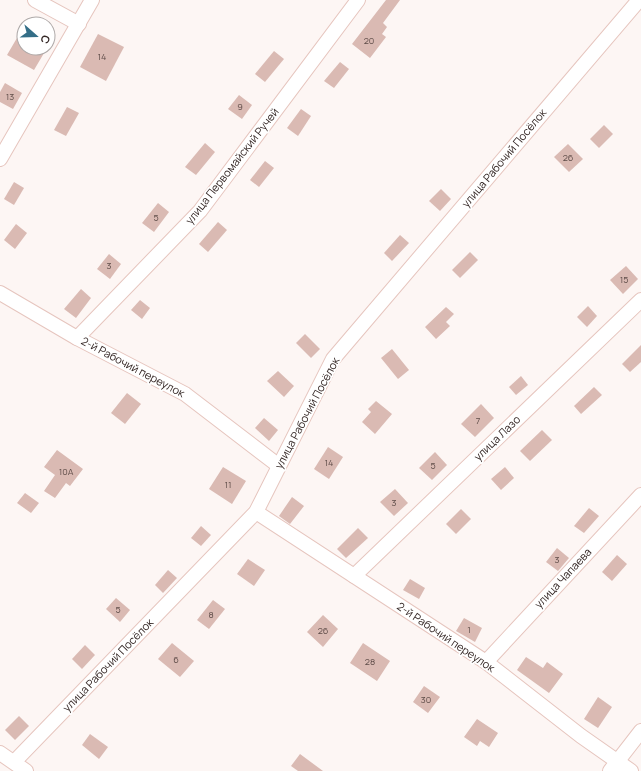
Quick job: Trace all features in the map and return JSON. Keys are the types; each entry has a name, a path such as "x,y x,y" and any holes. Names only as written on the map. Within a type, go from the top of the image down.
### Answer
{"street":[{"path":"36,0 79,24"},
{"path":"0,159 92,0"},
{"name":"улица Первомайский Ручей","path":"77,338 200,211 358,0"},
{"name":"улица Рабочий Посёлок","path":"14,762 256,512 333,359 639,0"},
{"name":"2-й Рабочий переулок","path":"0,293 77,338 185,394 279,466"},
{"name":"улица Лазо","path":"354,576 641,300"},
{"name":"улица Чапаева","path":"486,662 641,495"},
{"name":"2-й Рабочий переулок","path":"256,512 486,662 581,736 614,767 631,771"},
{"path":"614,767 641,731"},
{"path":"0,753 26,771"}],"building":[{"path":"386,0 400,0 383,23 387,27 382,34 386,37 370,58 352,44"},
{"path":"98,34 124,47 106,81 80,67"},
{"path":"16,40 16,56 42,56 34,70 7,55"},
{"path":"274,51 284,59 265,82 255,74"},
{"path":"340,62 349,69 334,88 324,81"},
{"path":"5,83 22,93 13,109 0,102 0,92"},
{"path":"239,95 252,105 242,119 228,109"},
{"path":"67,107 79,113 66,136 54,130"},
{"path":"301,109 311,116 298,136 287,128"},
{"path":"604,125 613,134 599,148 590,139"},
{"path":"205,143 215,152 196,175 185,167"},
{"path":"568,144 583,159 569,172 554,157"},
{"path":"265,161 274,168 259,187 250,180"},
{"path":"14,182 24,188 14,205 4,199"},
{"path":"441,189 451,199 440,211 429,201"},
{"path":"158,203 169,212 154,232 142,223"},
{"path":"218,222 227,230 208,252 199,244"},
{"path":"16,224 27,233 15,249 4,240"},
{"path":"400,235 409,243 392,261 384,253"},
{"path":"470,252 478,260 460,278 452,270"},
{"path":"109,254 121,264 110,279 97,269"},
{"path":"626,266 638,279 623,294 610,280"},
{"path":"81,289 91,298 76,318 64,309"},
{"path":"140,300 150,308 142,319 131,310"},
{"path":"588,306 597,316 587,327 577,317"},
{"path":"446,307 454,314 446,322 450,326 436,339 425,327"},
{"path":"305,334 320,349 311,358 296,343"},
{"path":"641,345 641,362 630,372 622,364"},
{"path":"392,349 409,370 398,379 381,358"},
{"path":"278,371 294,386 284,397 267,381"},
{"path":"521,376 528,385 516,395 509,387"},
{"path":"594,387 602,395 581,414 574,406"},
{"path":"127,393 141,404 125,424 111,413"},
{"path":"376,401 392,414 375,434 362,422 371,412 368,409"},
{"path":"481,404 494,418 475,437 461,424"},
{"path":"264,418 278,430 269,441 255,428"},
{"path":"542,430 552,440 530,461 520,451"},
{"path":"328,447 343,457 329,479 314,469"},
{"path":"57,450 83,469 70,486 66,483 55,498 44,491 55,475 44,467"},
{"path":"435,452 447,465 432,480 419,468"},
{"path":"223,467 246,481 232,504 209,489"},
{"path":"505,467 514,478 501,490 491,479"},
{"path":"395,489 408,503 394,516 380,502"},
{"path":"25,493 39,503 31,513 17,503"},
{"path":"292,497 304,506 290,524 279,516"},
{"path":"589,508 599,516 584,533 574,526"},
{"path":"461,509 471,519 456,534 446,524"},
{"path":"201,526 211,535 201,546 191,538"},
{"path":"358,528 368,538 346,558 337,549"},
{"path":"557,548 569,558 558,571 546,562"},
{"path":"617,555 627,564 612,581 602,572"},
{"path":"248,559 265,570 254,586 237,574"},
{"path":"168,570 177,578 163,593 155,585"},
{"path":"410,579 425,588 419,599 403,590"},
{"path":"116,598 130,610 120,622 106,609"},
{"path":"213,600 225,609 209,629 197,620"},
{"path":"323,615 338,629 323,647 307,632"},
{"path":"464,618 482,628 475,642 456,631"},
{"path":"172,643 194,661 180,677 158,659"},
{"path":"363,643 390,661 377,681 350,663"},
{"path":"85,645 95,655 82,669 72,659"},
{"path":"526,657 543,668 547,662 563,674 549,693 517,670"},
{"path":"424,686 440,697 428,713 413,702"},
{"path":"598,697 612,707 598,728 584,719"},
{"path":"19,716 29,726 15,740 5,730"},
{"path":"477,719 498,733 489,747 480,741 477,746 464,737"},
{"path":"90,734 108,747 99,759 82,745"},
{"path":"300,754 323,771 298,771 291,766"}]}
